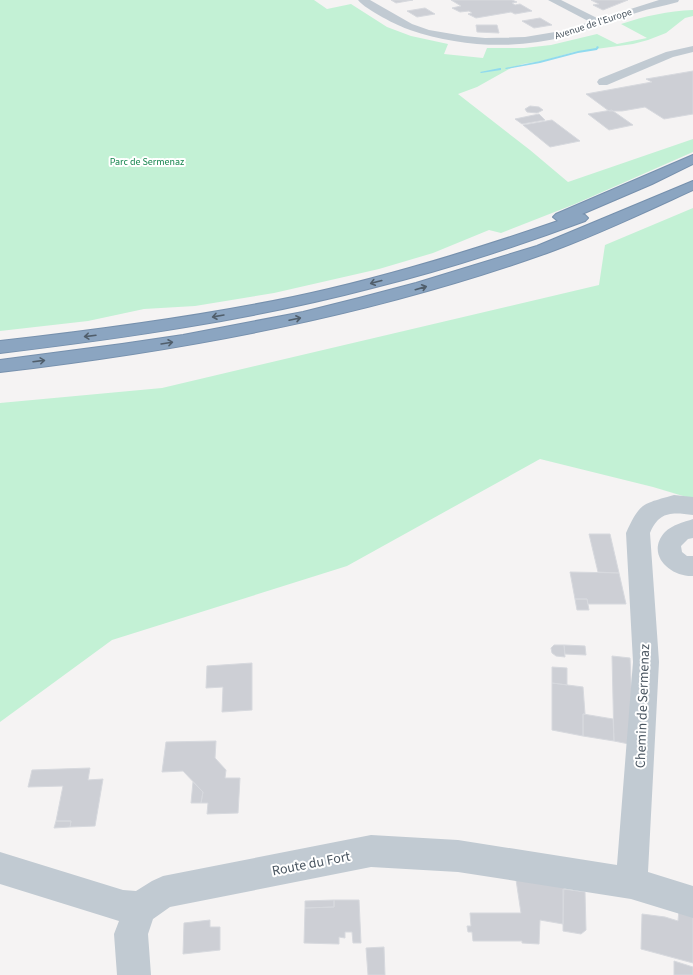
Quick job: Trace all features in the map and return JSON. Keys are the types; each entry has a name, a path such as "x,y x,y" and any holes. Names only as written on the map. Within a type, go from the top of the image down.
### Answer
{"highway":[{"path":"467,256 647,181 693,159"},
{"path":"0,347 152,328 256,309 349,289 467,256 558,226 693,170"},
{"path":"0,366 102,353 253,328 406,292 542,249 607,223 693,185"}],"street":[{"name":"Avenue de l'Europe","path":"363,0 407,26 450,37 470,40 505,41 536,39 564,34 662,2 674,0"},
{"path":"553,0 598,22"},
{"name":"Avenue de l'Europe","path":"662,2 686,0"},
{"path":"603,82 670,54 693,49"},
{"name":"Chemin de Sermenaz","path":"631,883 642,739 646,662 638,533 643,521 650,512 657,508 674,504 693,506"},
{"path":"693,528 676,535 672,539 668,548 669,553 674,560 683,566 693,566"},
{"name":"Route du Fort","path":"140,908 163,892 371,851 458,856 631,883"},
{"path":"0,868 123,906 140,908 131,934 134,975"},
{"path":"631,883 693,902"}],"green space":[{"name":"Parc de Sermenaz","path":"0,0 314,0 327,9 351,4 387,27 411,36 448,44 444,54 483,58 487,48 524,48 551,45 597,34 617,44 647,38 621,24 657,14 693,10 693,16 685,18 666,33 648,40 633,44 574,52 542,61 523,64 511,68 477,87 458,94 530,150 568,182 693,139 693,152 575,204 501,233 489,230 433,253 379,269 274,293 195,306 144,309 88,321 0,331"},
{"path":"693,208 693,499 653,487 540,459 347,566 112,640 0,722 0,403 162,388 599,285 605,245"}],"building":[{"path":"391,0 413,0 396,3"},
{"path":"451,0 512,0 517,2 512,3 515,5 520,4 532,11 515,14 511,12 476,18 468,14 472,13 469,11 460,12 452,8 461,6"},
{"path":"591,0 628,0 603,10 593,5 599,4"},
{"path":"425,8 435,14 417,17 407,11"},
{"path":"540,18 552,25 534,28 522,21"},
{"path":"476,25 497,25 499,33 477,32"},
{"path":"693,71 693,114 664,119 645,107 622,111 609,111 586,94 652,82 646,79"},
{"path":"530,106 539,107 543,110 537,113 527,112 525,109"},
{"path":"612,110 633,125 609,130 588,114"},
{"path":"539,114 545,120 522,124 515,119"},
{"path":"552,120 580,141 550,147 523,125"},
{"path":"589,534 610,534 619,573 598,572"},
{"path":"570,572 619,573 626,604 588,604 587,599 575,599"},
{"path":"575,599 587,599 589,610 577,610"},
{"path":"554,645 564,645 565,657 556,656 552,653 551,648"},
{"path":"564,645 585,646 586,655 565,654"},
{"path":"612,656 630,658 634,745 614,741"},
{"path":"252,663 252,710 222,712 223,687 206,688 207,666"},
{"path":"552,667 567,668 567,685 552,683"},
{"path":"552,683 583,687 585,714 583,714 583,736 552,730"},
{"path":"583,714 613,719 614,741 583,736"},
{"path":"216,741 215,758 226,770 225,778 240,778 238,813 207,814 208,803 201,803 203,792 183,771 162,772 166,742"},
{"path":"90,768 88,780 103,779 95,826 70,827 71,821 56,821 63,786 28,787 32,770"},
{"path":"193,782 203,792 201,803 191,803"},
{"path":"56,821 71,821 70,827 54,828"},
{"path":"515,873 564,883 563,924 540,920 539,944 522,943 522,941 473,941 472,932 468,932 467,926 471,926 470,913 521,913"},
{"path":"563,889 585,892 586,930 581,934 563,931"},
{"path":"334,900 359,900 361,943 353,943 352,932 345,932 345,938 339,937 339,944 304,943 305,908 334,907"},
{"path":"334,900 334,907 305,908 305,901"},
{"path":"679,910 693,915 693,963 641,949 642,914 665,917 678,921"},
{"path":"210,920 210,927 220,927 220,950 183,954 184,923"},
{"path":"384,947 385,975 368,975 366,948"},
{"path":"674,961 693,967 693,975 674,975"}],"waterway":[{"path":"506,68 597,49 598,47"},
{"path":"481,72 500,69"}]}
